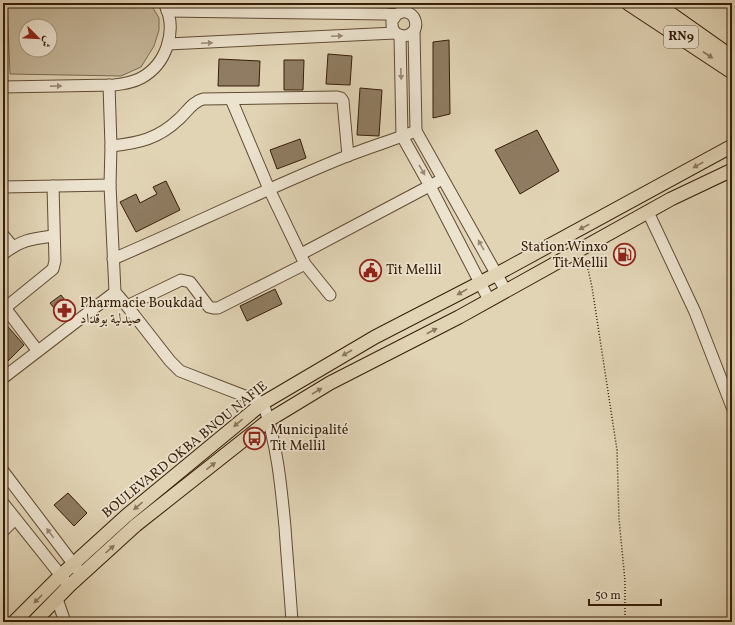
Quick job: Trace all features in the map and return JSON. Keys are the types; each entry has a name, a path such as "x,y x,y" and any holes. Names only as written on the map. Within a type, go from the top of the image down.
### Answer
{"highway":[{"name":"RN9","path":"629,3 732,71"},
{"name":"RN9","path":"654,3 732,58"}],"main road":[{"name":"BOULEVARD OKBA BNOU NAFIE","path":"78,570 126,516 263,403 375,337 496,274 732,146"},
{"name":"BOULEVARD OKBA BNOU NAFIE","path":"14,622 65,580 269,420 330,383 490,300 671,199 732,170"},
{"name":"BOULEVARD OKBA BNOU NAFIE","path":"34,622 57,599 65,580"}],"street":[{"path":"410,3 393,18 392,24 397,34 402,136 490,300"},
{"path":"3,87 109,85 132,82 145,76 158,63 168,44 170,25 166,7 402,11 416,22 414,31 416,131 506,291"},
{"path":"168,44 397,34 408,36 414,31"},
{"path":"109,85 111,146 110,185 115,292 170,361 180,371 263,403 269,420 276,452 282,491 292,622"},
{"path":"111,146 139,142 158,135 175,123 199,100 341,98 343,101 348,156"},
{"path":"231,99 269,190 303,259 330,295"},
{"path":"114,259 348,156 416,131"},
{"path":"127,306 181,280 193,285 209,307 218,308 443,179"},
{"path":"3,187 110,185"},
{"path":"37,350 4,306 53,269 55,257 53,236 53,186"},
{"path":"648,212 695,312 732,407"},
{"path":"3,235 13,247"},
{"path":"3,254 18,244 32,239 53,236"},
{"path":"3,378 37,350 115,292"},
{"path":"3,471 78,570"},
{"path":"3,503 65,580"},
{"path":"3,531 15,519"},
{"path":"57,599 65,622"}],"path":[{"path":"584,248 592,286 617,450 619,519 625,582 626,622"}],"shaded area":[{"path":"7,3 150,3 159,18 159,30 154,46 141,67 121,76 10,74"}],"building":[{"path":"449,40 450,114 433,118 433,42"},
{"path":"328,54 352,56 350,85 326,84"},
{"path":"219,59 260,61 259,86 218,86"},
{"path":"284,60 304,60 303,90 284,90"},
{"path":"360,88 382,90 379,136 357,135"},
{"path":"537,130 559,171 520,194 495,150"},
{"path":"300,139 306,158 277,169 270,150"},
{"path":"166,181 180,210 136,232 120,202 136,194 140,203 157,194 153,187"},
{"name":"Station Winxo Tit Mellil","path":"625,245 632,260 622,265 615,250"},
{"path":"275,289 282,304 247,321 240,306"},
{"path":"61,295 72,309 61,317 50,303"},
{"path":"3,321 24,345 3,366"},
{"path":"68,493 87,513 74,526 54,505"}],"place":[{"name":"Station Winxo Tit Mellil","path":"624,255"},
{"name":"Tit Mellil","path":"370,270"},
{"name":"Pharmacie Boukdad صيدلية بوقداد","path":"65,311"},
{"name":"Municipalité Tit Mellil","path":"254,438"}]}
